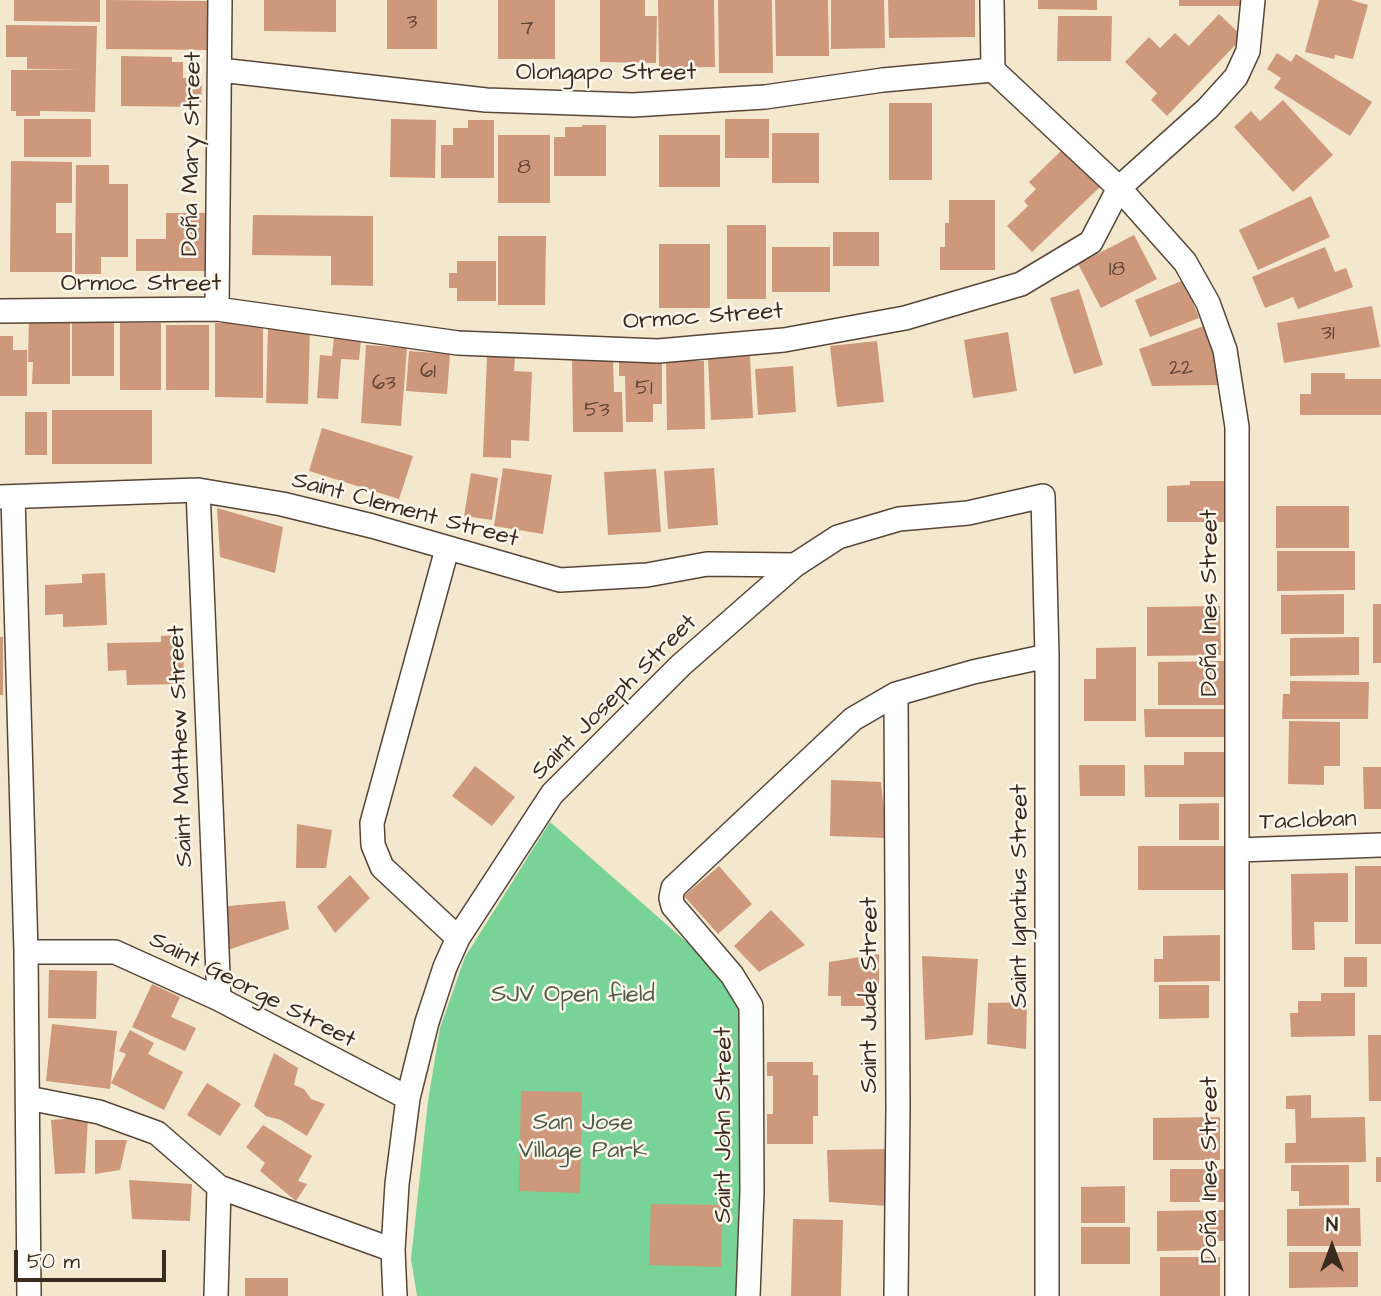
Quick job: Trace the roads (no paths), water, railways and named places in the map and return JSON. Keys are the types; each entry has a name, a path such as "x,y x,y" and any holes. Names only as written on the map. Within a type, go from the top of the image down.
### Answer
{"street":[{"name":"Doña Mary Street","path":"217,309 220,0"},
{"path":"992,0 993,71"},
{"name":"Ormoc Street","path":"0,311 217,309 458,343 658,351 784,340 905,318 1021,284 1091,242 1119,188 1208,108 1236,77 1248,51 1253,0"},
{"name":"Olongapo Street","path":"220,70 486,100 632,106 765,97 883,80 993,71"},
{"name":"Doña Ines Street","path":"993,71 1119,188 1185,261 1212,314 1225,350 1237,427 1237,1296"},
{"name":"Saint Clement Street","path":"7,497 198,490 282,504 372,526 560,580 647,575 707,564 795,565"},
{"name":"Saint Matthew Street","path":"198,490 219,999"},
{"name":"Saint Joseph Street","path":"394,1296 393,1250 397,1184 408,1098 427,1022 445,967 458,938 552,794 681,665 795,565 838,537 899,519 968,513 1043,496"},
{"name":"Saint Ignatius Street","path":"1043,496 1047,656 1047,1296"},
{"path":"7,497 26,952 29,1296"},
{"path":"447,549 372,823 373,845 382,867 458,938"},
{"path":"896,694 973,672 1047,656"},
{"name":"Saint John Street","path":"748,1296 752,1192 751,1006 733,975 673,906 673,888 853,719 896,694"},
{"name":"Saint Jude Street","path":"896,694 896,1296"},
{"name":"Tacloban","path":"1237,850 1381,845"},
{"name":"Saint George Street","path":"26,952 115,952 219,999 408,1098"},
{"path":"28,1098 99,1112 157,1133 219,1188 393,1250"},
{"path":"216,1296 219,1188"}],"park label":[{"name":"SJV Open field","path":"573,996"},
{"name":"San Jose Village Park","path":"583,1138"}]}
